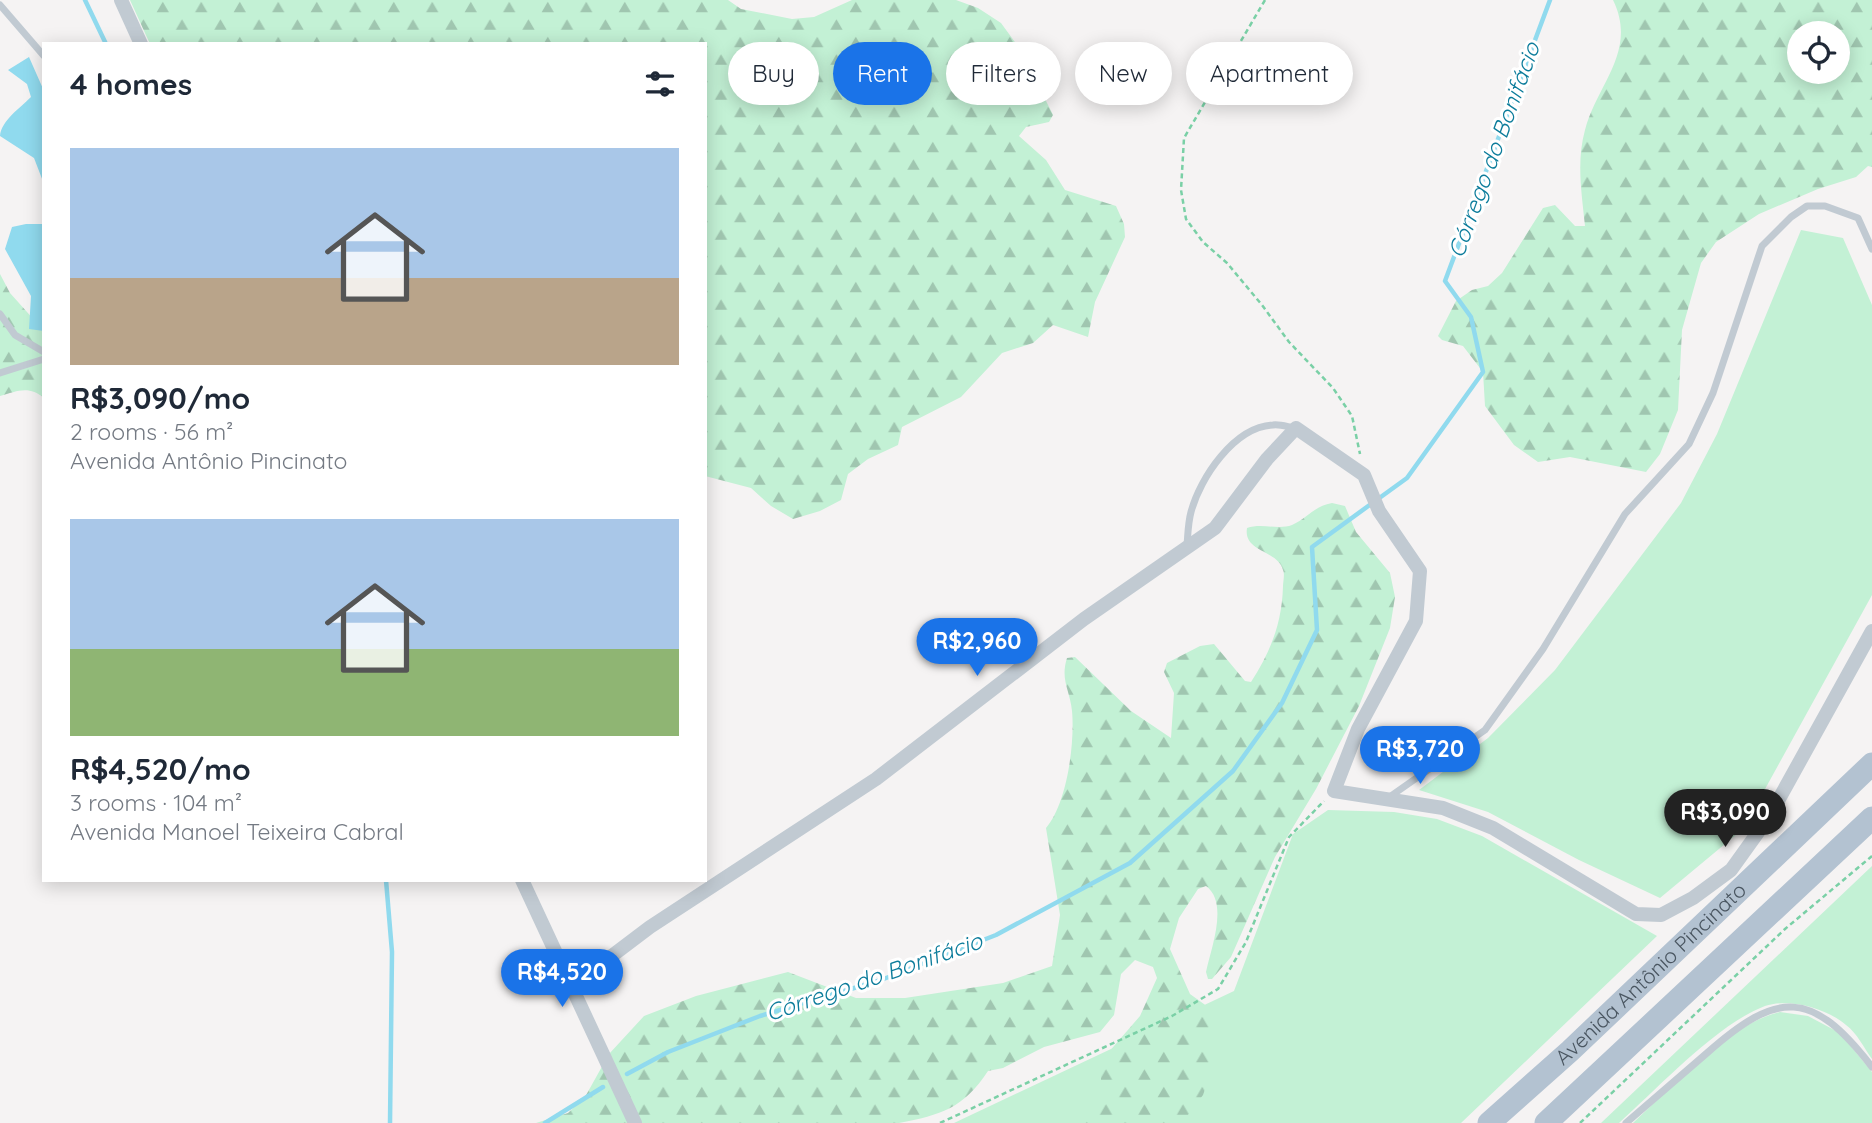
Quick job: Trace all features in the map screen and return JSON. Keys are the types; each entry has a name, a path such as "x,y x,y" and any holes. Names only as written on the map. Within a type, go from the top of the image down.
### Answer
{"main road":[{"name":"Avenida Antônio Pincinato","path":"1489,1123 1570,1051 1872,764"},
{"name":"Avenida Antônio Pincinato","path":"1546,1123 1872,818"}],"street":[{"path":"121,0 140,42"},
{"path":"574,992 610,958 650,927 876,779 1084,619 1215,528 1267,459 1296,428 1364,475 1379,511 1420,571 1416,621 1358,729 1334,791 1443,808 1493,828 1636,914 1661,915 1693,898 1731,870 1769,817 1872,631"},
{"path":"523,882 635,1123"}],"lane":[{"path":"0,5 42,54"},
{"path":"1388,799 1485,730 1544,649 1625,514 1689,444 1713,393 1762,246 1791,217 1807,206 1825,206 1858,218 1872,249"},
{"path":"0,314 15,335 42,351"},
{"path":"0,373 42,360"},
{"path":"1187,547 1191,513 1204,483 1229,447 1253,431 1272,425 1296,428"},
{"path":"1626,1123 1750,1017 1771,1009 1786,1006 1820,1016 1841,1029 1872,1067"}],"path":[{"path":"1265,0 1184,138 1181,190 1186,219 1203,242 1254,295 1289,342 1333,388 1352,416 1364,475"},
{"path":"940,1123 1172,1016 1218,989 1246,942 1289,837 1334,791"},
{"path":"1580,1123 1785,929 1872,856"}],"green space":[{"path":"130,0 728,0 741,9 792,19 814,17 852,0 956,0 978,8 1001,23 1015,42 946,42 946,105 1048,105 1053,115 1049,122 1026,127 1019,136 1046,160 1065,190 1116,206 1124,224 1125,237 1095,302 1088,337 1053,325 1033,343 1002,353 961,397 902,427 898,445 868,459 848,474 841,500 820,511 793,519 771,506 751,488 707,477 707,42 149,42"},
{"path":"1613,0 1872,0 1872,167 1868,166 1856,177 1818,189 1759,214 1716,242 1701,263 1682,330 1678,410 1660,454 1646,472 1570,457 1538,462 1514,445 1485,406 1483,372 1463,346 1442,340 1438,336 1456,301 1472,290 1488,286 1502,273 1543,208 1555,205 1575,226 1585,226 1580,178 1582,142 1591,113 1613,67 1621,35"},
{"path":"1801,230 1843,238 1872,305 1872,595 1743,829 1660,898 1579,860 1488,812 1419,790 1488,738 1555,670 1681,503 1717,434"},
{"path":"0,274 10,293 42,329 42,397 28,390 0,396"},
{"path":"1332,503 1345,506 1356,532 1390,573 1395,597 1390,628 1359,706 1316,789 1275,857 1231,957 1212,979 1208,979 1206,972 1217,914 1213,894 1206,886 1198,889 1179,918 1170,949 1190,994 1215,1012 1212,1069 1203,1095 1182,1123 1083,1123 1101,1082 1101,1061 1140,1016 1157,978 1153,967 1135,960 1121,974 1114,1015 1100,1032 1044,1047 1003,1068 988,1071 960,1102 927,1117 899,1123 536,1123 568,1113 585,1097 609,1054 644,1016 696,996 788,972 856,998 905,998 1003,983 1052,966 1060,915 1046,828 1059,804 1071,756 1073,724 1065,679 1067,658 1075,657 1131,711 1171,738 1174,693 1164,672 1167,663 1200,646 1214,644 1245,681 1251,682 1274,636 1280,612 1284,572 1275,558 1250,542 1247,528 1292,525 1320,507"},
{"path":"1328,810 1394,812 1437,819 1482,836 1657,936 1461,1123 954,1123 1234,991 1293,834"},
{"path":"1872,866 1872,1059 1850,1028 1818,1009 1785,1003 1765,1006 1727,1027 1708,1042 1619,1123 1601,1123"},
{"path":"1780,1012 1808,1016 1840,1033 1872,1072 1872,1123 1633,1123 1721,1043 1760,1019"}],"water":[{"path":"29,57 42,86 42,179 34,158 0,136 7,120 31,97 27,84 8,70"},
{"path":"42,224 42,331 29,329 31,296 5,249 12,227"}],"waterway":[{"path":"85,0 105,42"},
{"name":"Córrego do Bonifácio","path":"1378,499 1407,478 1483,372 1471,317 1445,281 1550,0"},
{"name":"Córrego do Bonifácio","path":"627,1074 668,1052 760,1016 881,980 996,935 1130,863 1233,771 1282,703 1317,630 1312,547 1371,504"},
{"path":"386,882 392,952 390,1123"},
{"path":"545,1123 603,1087"}]}
